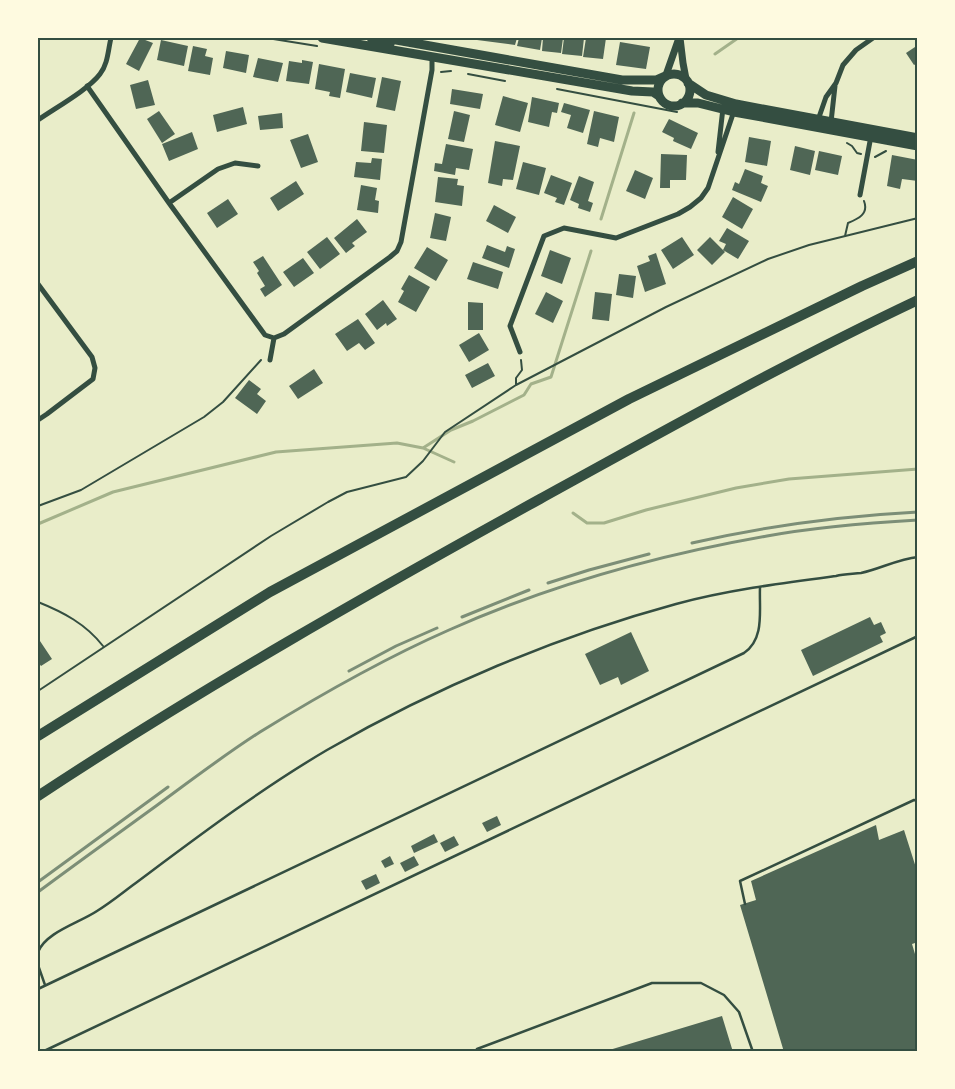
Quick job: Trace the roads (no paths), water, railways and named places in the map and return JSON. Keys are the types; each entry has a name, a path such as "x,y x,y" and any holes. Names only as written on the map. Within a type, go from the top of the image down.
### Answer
{"highway":[{"path":"38,736 270,592 629,399 862,286 918,261"},
{"path":"38,796 108,749 393,580 744,388 860,327 918,300"},
{"path":"860,327 918,307"}],"main road":[{"path":"322,38 632,91 653,92 667,104 698,103 723,105 871,134 918,146"},
{"path":"356,38 379,47"},
{"path":"371,38 420,50 432,56"},
{"path":"385,38 622,80 656,80 677,74 700,92 723,105"},
{"path":"659,96 658,86 666,76"},
{"path":"682,103 689,96 687,81"},
{"path":"871,134 918,138"}],"street":[{"path":"38,120 87,86 100,74 107,61 110,38"},
{"path":"666,76 680,38"},
{"path":"680,38 687,81"},
{"path":"830,126 836,83 843,65 849,57 873,38"},
{"path":"87,86 265,335 274,338 284,334 390,257 396,250 400,242 432,70 433,46"},
{"path":"817,124 826,97 836,83"},
{"path":"718,158 723,105"},
{"path":"520,352 510,326 544,236 564,228 616,238 678,214 701,198 708,188 735,108"},
{"path":"860,195 871,134"},
{"path":"169,203 218,169 235,163 258,166"},
{"path":"38,284 92,357 95,368 93,379 38,420"},
{"path":"270,360 274,338"}],"lane":[{"path":"38,952 40,946 47,939 98,910 277,781 374,724 476,675 607,624 678,604 760,588 861,573 895,561 918,557"},
{"path":"38,989 744,653 753,646 758,636 760,588"},
{"path":"42,1052 918,636"},
{"path":"746,904 740,881 914,800 918,801"},
{"path":"38,965 46,985"},
{"path":"475,1052 477,1049 652,983 701,983 724,995 739,1012 753,1052"}],"waterway":[{"path":"715,54 738,38"},
{"path":"601,219 634,113"},
{"path":"423,448 451,430 524,395 531,384 551,377 591,251"},
{"path":"38,524 113,492 276,452 397,443 423,448 454,462"},
{"path":"573,513 587,523 604,523 646,510 736,488 789,479 918,469"}],"railway":[{"path":"692,543 804,523 918,512"},
{"path":"38,892 207,768 260,732 376,665 449,630 565,585 686,552 804,530 918,520"},
{"path":"548,583 649,554"},
{"path":"462,617 529,590"},
{"path":"349,671 396,646 437,628"},
{"path":"38,882 168,787"}]}
